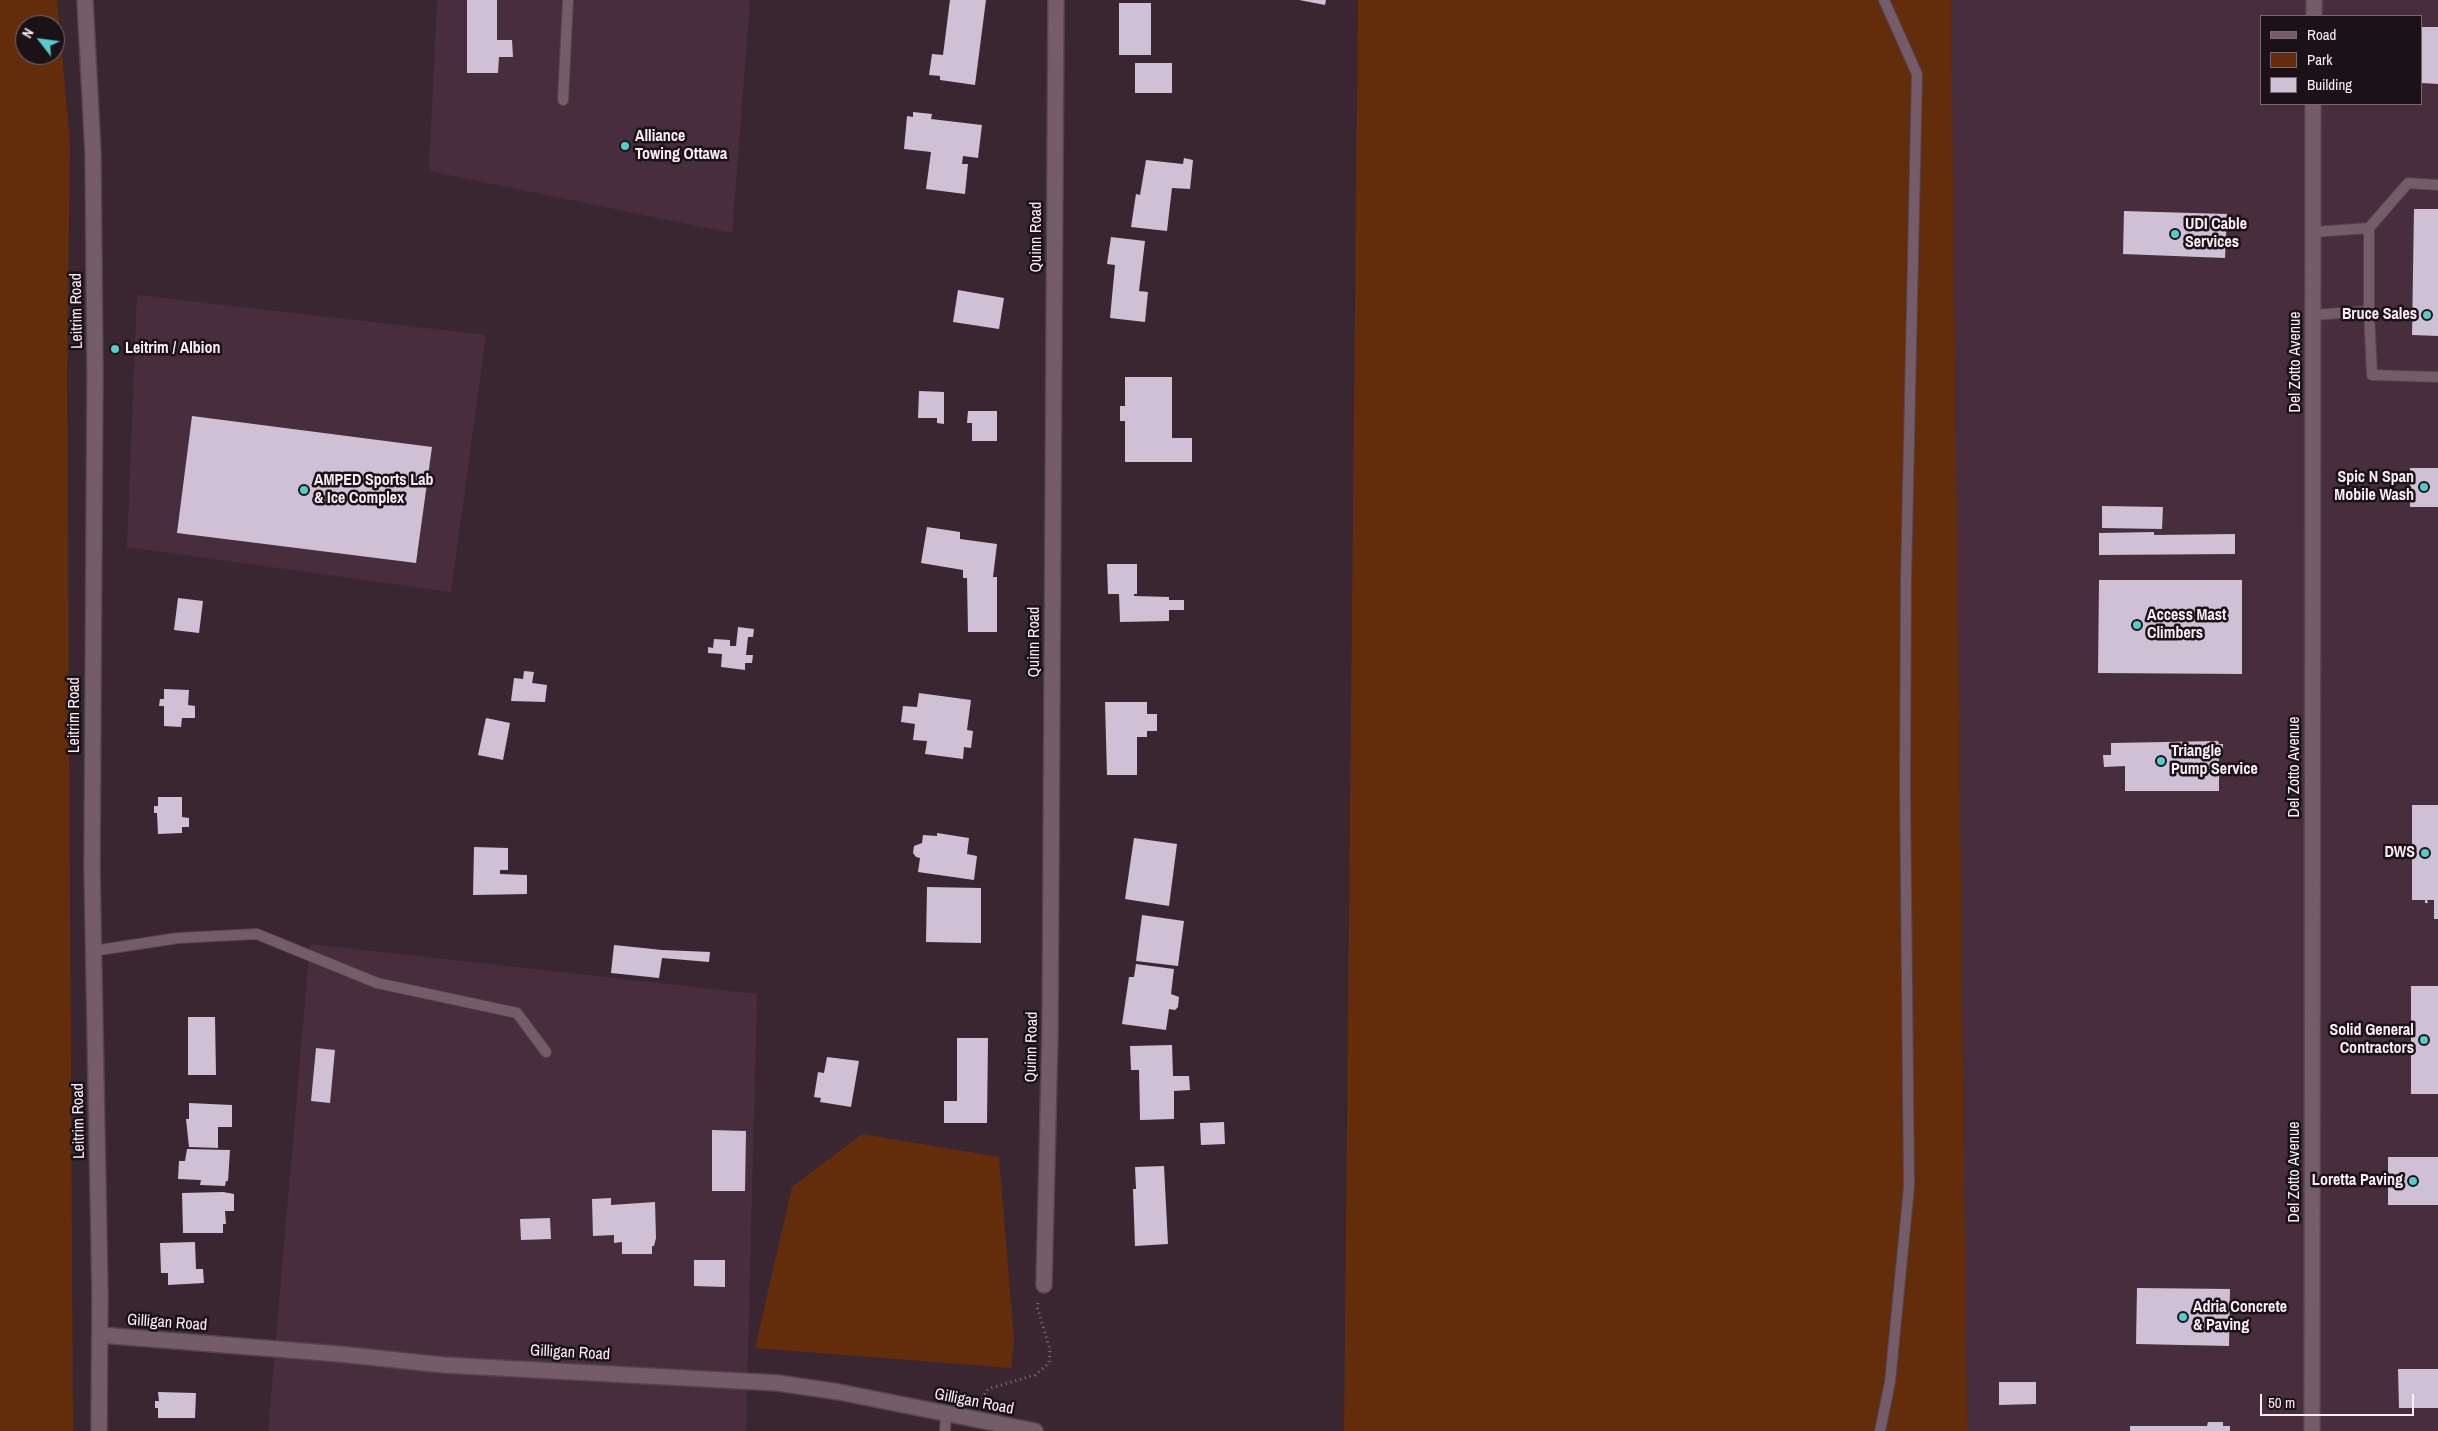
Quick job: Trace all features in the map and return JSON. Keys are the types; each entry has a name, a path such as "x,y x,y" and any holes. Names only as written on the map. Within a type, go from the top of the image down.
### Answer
{"street":[{"name":"Leitrim Road","path":"85,0 93,153 95,363 92,858 100,1335 99,1431"},
{"name":"Quinn Road","path":"1044,1285 1050,1023 1056,0"},
{"path":"2314,0 2314,15"},
{"name":"Del Zotto Avenue","path":"2312,1431 2314,105"},
{"name":"Gilligan Road","path":"100,1335 339,1354 444,1365 778,1383 839,1392 946,1415 1035,1431"}],"lane":[{"path":"563,100 568,0"},
{"path":"1880,1431 1890,1382 1909,1187 1905,787 1906,578 1918,74 1884,0"},
{"path":"2438,185 2408,183 2369,228 2369,311 2372,375 2438,377"},
{"path":"2314,232 2369,228"},
{"path":"2313,315 2369,311"},
{"path":"93,951 178,938 257,934 377,983 516,1013 546,1052"},
{"path":"945,1431 946,1415"}],"path":[{"path":"981,1409 983,1397 988,1389 1035,1376 1046,1368 1049,1363 1050,1350 1037,1307 1044,1285"}],"shaded area":[{"path":"437,0 750,0 732,233 429,171"},
{"path":"1951,0 2438,0 2438,1431 1967,1431"},
{"path":"137,295 486,335 451,592 127,547"},
{"path":"310,944 757,994 746,1431 268,1431"}],"green space":[{"path":"0,0 57,0 58,15 15,15 15,65 63,65 70,143 67,377 73,1431 0,1431"},
{"path":"1358,0 1951,0 1967,1431 1344,1431"},
{"path":"862,1134 999,1157 1014,1340 1011,1368 755,1348 792,1187"}],"building":[{"path":"467,0 497,0 497,40 512,40 513,57 499,57 498,73 467,73"},
{"path":"950,0 986,0 975,85 940,80 940,76 929,75 932,54 943,55"},
{"path":"1299,0 1326,0 1325,5"},
{"path":"1119,3 1151,3 1151,55 1119,55"},
{"path":"2423,27 2438,27 2438,84 2423,83"},
{"path":"1135,63 1172,63 1172,93 1135,93"},
{"path":"913,112 932,114 931,119 982,125 978,158 963,156 962,164 968,164 965,194 926,189 931,152 904,149 907,116 913,117"},
{"path":"1184,158 1193,160 1190,189 1172,188 1167,231 1131,227 1136,194 1140,195 1146,160 1183,164"},
{"path":"2414,209 2438,209 2438,336 2412,335"},
{"name":"UDI Cable Services","path":"2124,211 2227,214 2225,258 2123,254"},
{"path":"1111,237 1145,241 1139,291 1148,292 1145,322 1110,318 1115,265 1107,264"},
{"path":"958,290 1004,298 999,329 953,322"},
{"path":"1125,377 1172,377 1172,438 1192,438 1192,462 1125,462 1125,421 1120,421 1120,406 1125,406"},
{"path":"919,391 944,392 944,424 937,423 937,418 918,418"},
{"path":"968,411 997,411 997,441 972,441 972,423 967,423"},
{"name":"AMPED Sports Lab & Ice Complex","path":"192,416 432,447 416,563 177,533"},
{"name":"Spic N Span Mobile Wash","path":"2410,468 2438,468 2438,507 2410,507"},
{"path":"2102,506 2163,507 2162,529 2102,528"},
{"path":"927,527 960,532 960,539 997,544 993,577 997,577 997,632 968,632 967,578 963,578 963,570 921,563"},
{"path":"2154,532 2154,535 2235,534 2235,554 2099,555 2099,533"},
{"path":"1107,564 1137,564 1137,594 1134,594 1134,596 1169,597 1169,600 1184,600 1184,610 1169,610 1169,621 1120,622 1119,594 1108,594"},
{"path":"2099,580 2242,580 2242,674 2098,673"},
{"path":"178,598 203,601 199,633 174,630"},
{"path":"738,627 754,629 753,637 748,637 746,655 753,655 752,663 745,663 745,670 721,667 722,654 708,653 708,647 713,648 714,639 730,640 730,646 736,646"},
{"path":"524,671 534,672 532,683 547,685 545,702 511,701 514,678 523,679"},
{"path":"164,689 189,690 188,705 195,706 195,718 182,718 181,727 164,726 164,706 159,706 160,699 164,699"},
{"path":"919,693 971,700 967,730 973,731 971,748 964,747 963,759 925,754 927,741 913,740 915,724 901,722 903,706 917,707"},
{"path":"1105,702 1147,702 1147,714 1157,714 1157,731 1147,731 1147,737 1137,737 1137,775 1107,775"},
{"path":"486,718 510,723 503,760 478,755"},
{"name":"Triangle Pump Service","path":"2218,741 2219,744 2223,744 2223,751 2219,751 2219,791 2125,791 2125,766 2104,767 2103,755 2111,755 2111,743"},
{"path":"158,797 182,797 182,817 189,818 189,827 182,827 182,833 158,834 157,813 154,813 154,806 158,806"},
{"name":"DWS","path":"2412,805 2438,805 2438,919 2434,919 2434,900 2427,900 2428,903 2425,903 2425,900 2412,900"},
{"path":"937,833 969,838 967,854 977,856 974,880 918,872 920,858 916,857 913,853 914,846 922,843 923,835 937,836"},
{"path":"1134,838 1177,844 1169,906 1125,899"},
{"path":"474,847 508,848 508,870 500,870 500,874 527,875 527,894 473,895"},
{"path":"927,887 981,888 981,943 926,942"},
{"path":"1142,915 1184,921 1178,966 1136,961"},
{"path":"614,945 710,952 709,962 662,958 659,978 611,973"},
{"path":"1136,964 1174,969 1171,994 1179,997 1178,1007 1175,1010 1169,1009 1166,1030 1122,1024 1129,977 1134,977"},
{"name":"Solid General Contractors","path":"2411,986 2438,986 2438,1094 2411,1094"},
{"path":"188,1017 215,1017 216,1075 188,1075"},
{"path":"957,1038 988,1038 987,1123 944,1123 944,1101 957,1101"},
{"path":"1172,1045 1173,1076 1189,1076 1190,1090 1174,1091 1174,1119 1140,1120 1139,1070 1131,1070 1130,1046"},
{"path":"316,1048 335,1050 330,1103 311,1101"},
{"path":"827,1057 859,1061 851,1107 820,1102 821,1098 814,1097 818,1072 824,1073"},
{"path":"189,1103 232,1105 232,1127 218,1127 218,1148 189,1147 186,1119 189,1119"},
{"path":"1224,1122 1225,1144 1201,1145 1200,1123"},
{"path":"712,1130 746,1131 745,1191 712,1191"},
{"path":"187,1149 230,1150 228,1181 226,1181 225,1186 200,1185 201,1180 178,1179 179,1161 185,1161"},
{"name":"Loretta Paving","path":"2388,1157 2438,1157 2438,1205 2388,1205"},
{"path":"1164,1166 1168,1244 1135,1246 1133,1189 1136,1189 1135,1167"},
{"path":"223,1192 234,1194 234,1211 225,1211 226,1224 223,1224 223,1233 183,1233 182,1193"},
{"path":"611,1198 611,1205 655,1202 656,1238 654,1246 652,1246 652,1254 622,1254 622,1242 614,1243 614,1235 593,1236 592,1199"},
{"path":"550,1218 551,1239 521,1240 520,1219"},
{"path":"195,1242 196,1269 203,1269 204,1283 168,1285 168,1273 161,1273 160,1243"},
{"path":"694,1260 725,1260 725,1287 694,1286"},
{"name":"Adria Concrete & Paving","path":"2137,1288 2230,1289 2229,1346 2136,1344"},
{"path":"2398,1369 2438,1369 2438,1408 2399,1408"},
{"path":"1999,1382 2036,1382 2036,1404 1999,1405"},
{"path":"158,1392 196,1393 195,1418 158,1418 158,1408 155,1408 155,1401 159,1401"},
{"path":"2208,1422 2223,1422 2223,1426 2230,1426 2230,1431 2130,1431 2130,1426 2207,1426"}],"place":[{"name":"Alliance Towing Ottawa","path":"625,146"},
{"name":"UDI Cable Services","path":"2175,234"},
{"name":"Bruce Sales","path":"2427,315"},
{"name":"Leitrim / Albion","path":"115,349"},
{"name":"Spic N Span Mobile Wash","path":"2424,487"},
{"name":"AMPED Sports Lab & Ice Complex","path":"304,490"},
{"name":"Access Mast Climbers","path":"2137,625"},
{"name":"Triangle Pump Service","path":"2161,761"},
{"name":"DWS","path":"2425,853"},
{"name":"Solid General Contractors","path":"2424,1040"},
{"name":"Loretta Paving","path":"2413,1181"},
{"name":"Adria Concrete & Paving","path":"2183,1317"}]}
